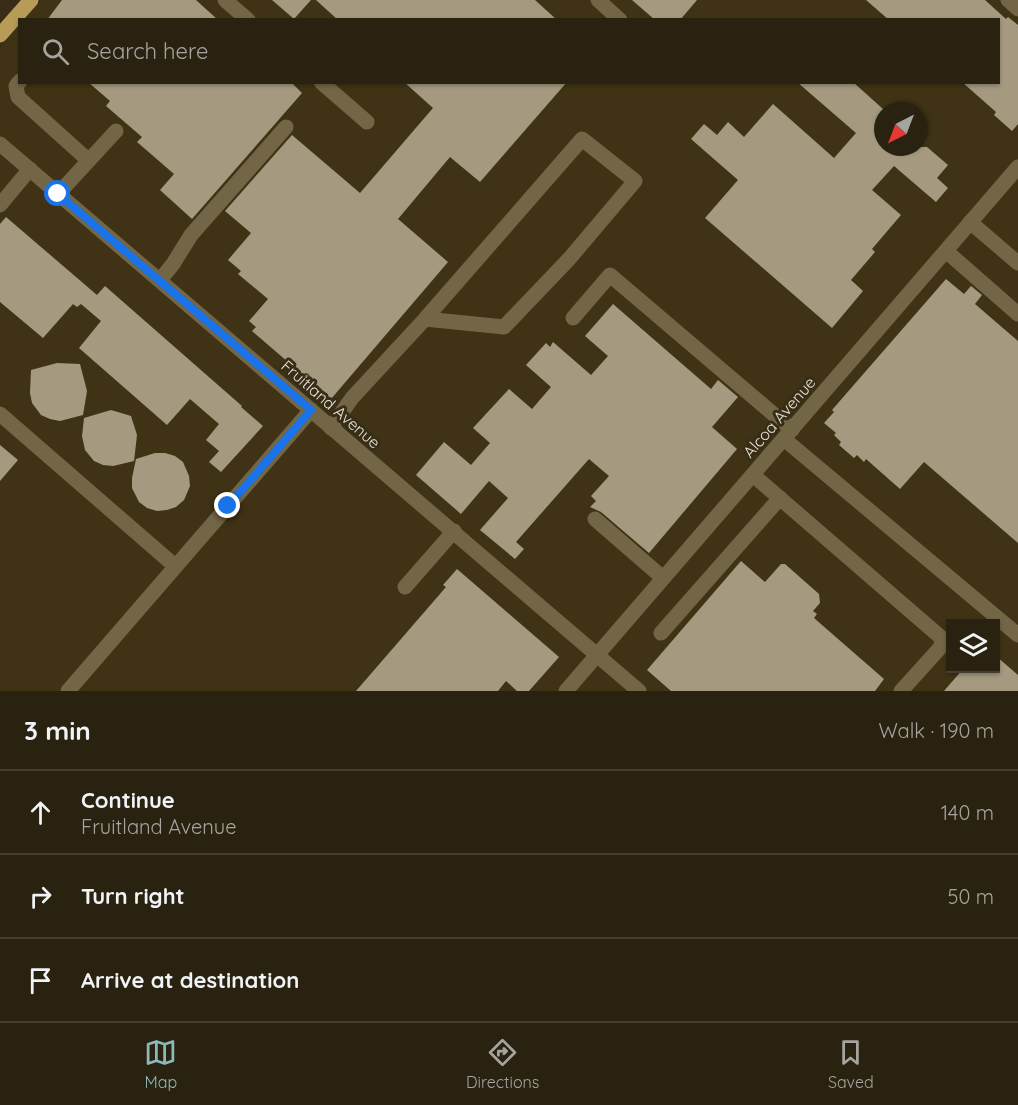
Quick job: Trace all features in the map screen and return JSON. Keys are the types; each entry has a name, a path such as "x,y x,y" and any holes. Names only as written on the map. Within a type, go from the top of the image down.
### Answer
{"main road":[{"path":"0,35 31,0"}],"street":[{"path":"225,0 246,18"},
{"path":"598,0 618,18"},
{"path":"1008,0 1018,9"},
{"path":"18,84 16,86 18,97 88,160"},
{"path":"323,84 367,122"},
{"path":"160,280 191,235 286,127"},
{"path":"58,194 116,131"},
{"path":"331,428 352,398 425,319 582,140 635,181 568,259 504,327 425,319"},
{"name":"Fruitland Avenue","path":"0,144 639,691"},
{"name":"Alcoa Avenue","path":"566,691 1018,167"},
{"path":"0,206 30,169"},
{"path":"970,222 1018,263"},
{"path":"946,250 1018,314"},
{"path":"573,318 610,275 1018,635"},
{"path":"68,691 311,410"},
{"path":"0,414 175,566"},
{"path":"753,475 944,640 939,649 901,691"},
{"path":"661,633 780,498"},
{"path":"595,519 663,578"},
{"path":"405,587 453,531"}],"shaded area":[{"path":"42,0 1018,0 1018,691 0,691 0,48 18,26 18,84 1000,84 1000,18 26,18"}],"building":[{"path":"62,0 196,0 216,18 48,18"},
{"path":"272,0 311,0 293,18"},
{"path":"316,0 535,0 555,18 336,18"},
{"path":"632,0 697,0 682,18 653,18"},
{"path":"866,0 985,0 1006,19 1008,17 1018,25 1018,124 1012,131 994,115 996,112 964,84 1000,84 1000,18 887,18"},
{"path":"90,84 293,84 302,93 192,219 160,190 174,174 137,142 142,137 106,106 110,101"},
{"path":"406,84 565,84 480,182 450,157 398,219 448,262 331,399 252,331 256,327 249,321 268,299 238,274 241,271 228,260 251,233 225,211 292,135 360,193 433,108"},
{"path":"799,84 855,84 875,102 874,156 928,156 928,148 948,165 937,178 948,188 936,202 894,166 872,190 901,215 872,249 875,252 851,280 863,291 832,328 705,218 738,180 691,139 704,124 717,135 728,122 744,137 773,104 834,158 856,133"},
{"path":"6,217 97,295 105,286 263,426 221,472 209,462 219,451 206,440 219,424 190,399 167,425 79,348 101,321 81,304 77,307 73,304 43,338 0,302 0,224"},
{"path":"946,279 964,294 971,286 982,295 975,304 1018,341 1018,543 924,462 900,489 866,459 864,462 857,455 854,458 839,445 841,442 834,435 836,433 824,423 834,412 832,410"},
{"path":"613,304 711,389 718,380 738,397 712,427 737,449 649,553 601,512 590,507 596,501 591,496 609,476 589,459 516,542 524,549 515,559 480,530 508,498 489,481 461,514 416,475 444,442 471,465 490,443 473,428 509,389 532,409 551,387 526,365 546,343 550,347 553,342 591,375 608,356 585,336"},
{"path":"57,363 80,364 87,391 83,415 60,421 50,419 41,415 32,403 31,370"},
{"path":"111,410 131,416 137,435 134,461 113,466 94,461 85,450 82,436 84,418"},
{"path":"0,445 18,460 0,481"},
{"path":"155,453 175,456 183,462 189,476 190,486 184,500 176,507 167,510 157,511 147,508 139,502 132,488 136,459"},
{"path":"741,561 765,582 781,564 785,564 819,594 820,603 813,611 817,614 814,618 884,679 875,691 671,691 647,670"},
{"path":"457,569 559,657 529,691 517,691 506,681 498,691 356,691 446,587 443,585"},
{"path":"1000,659 1018,675 1018,691 944,691 960,673 1000,673"}],"route":[{"path":"58,194 311,410 228,506"}]}
